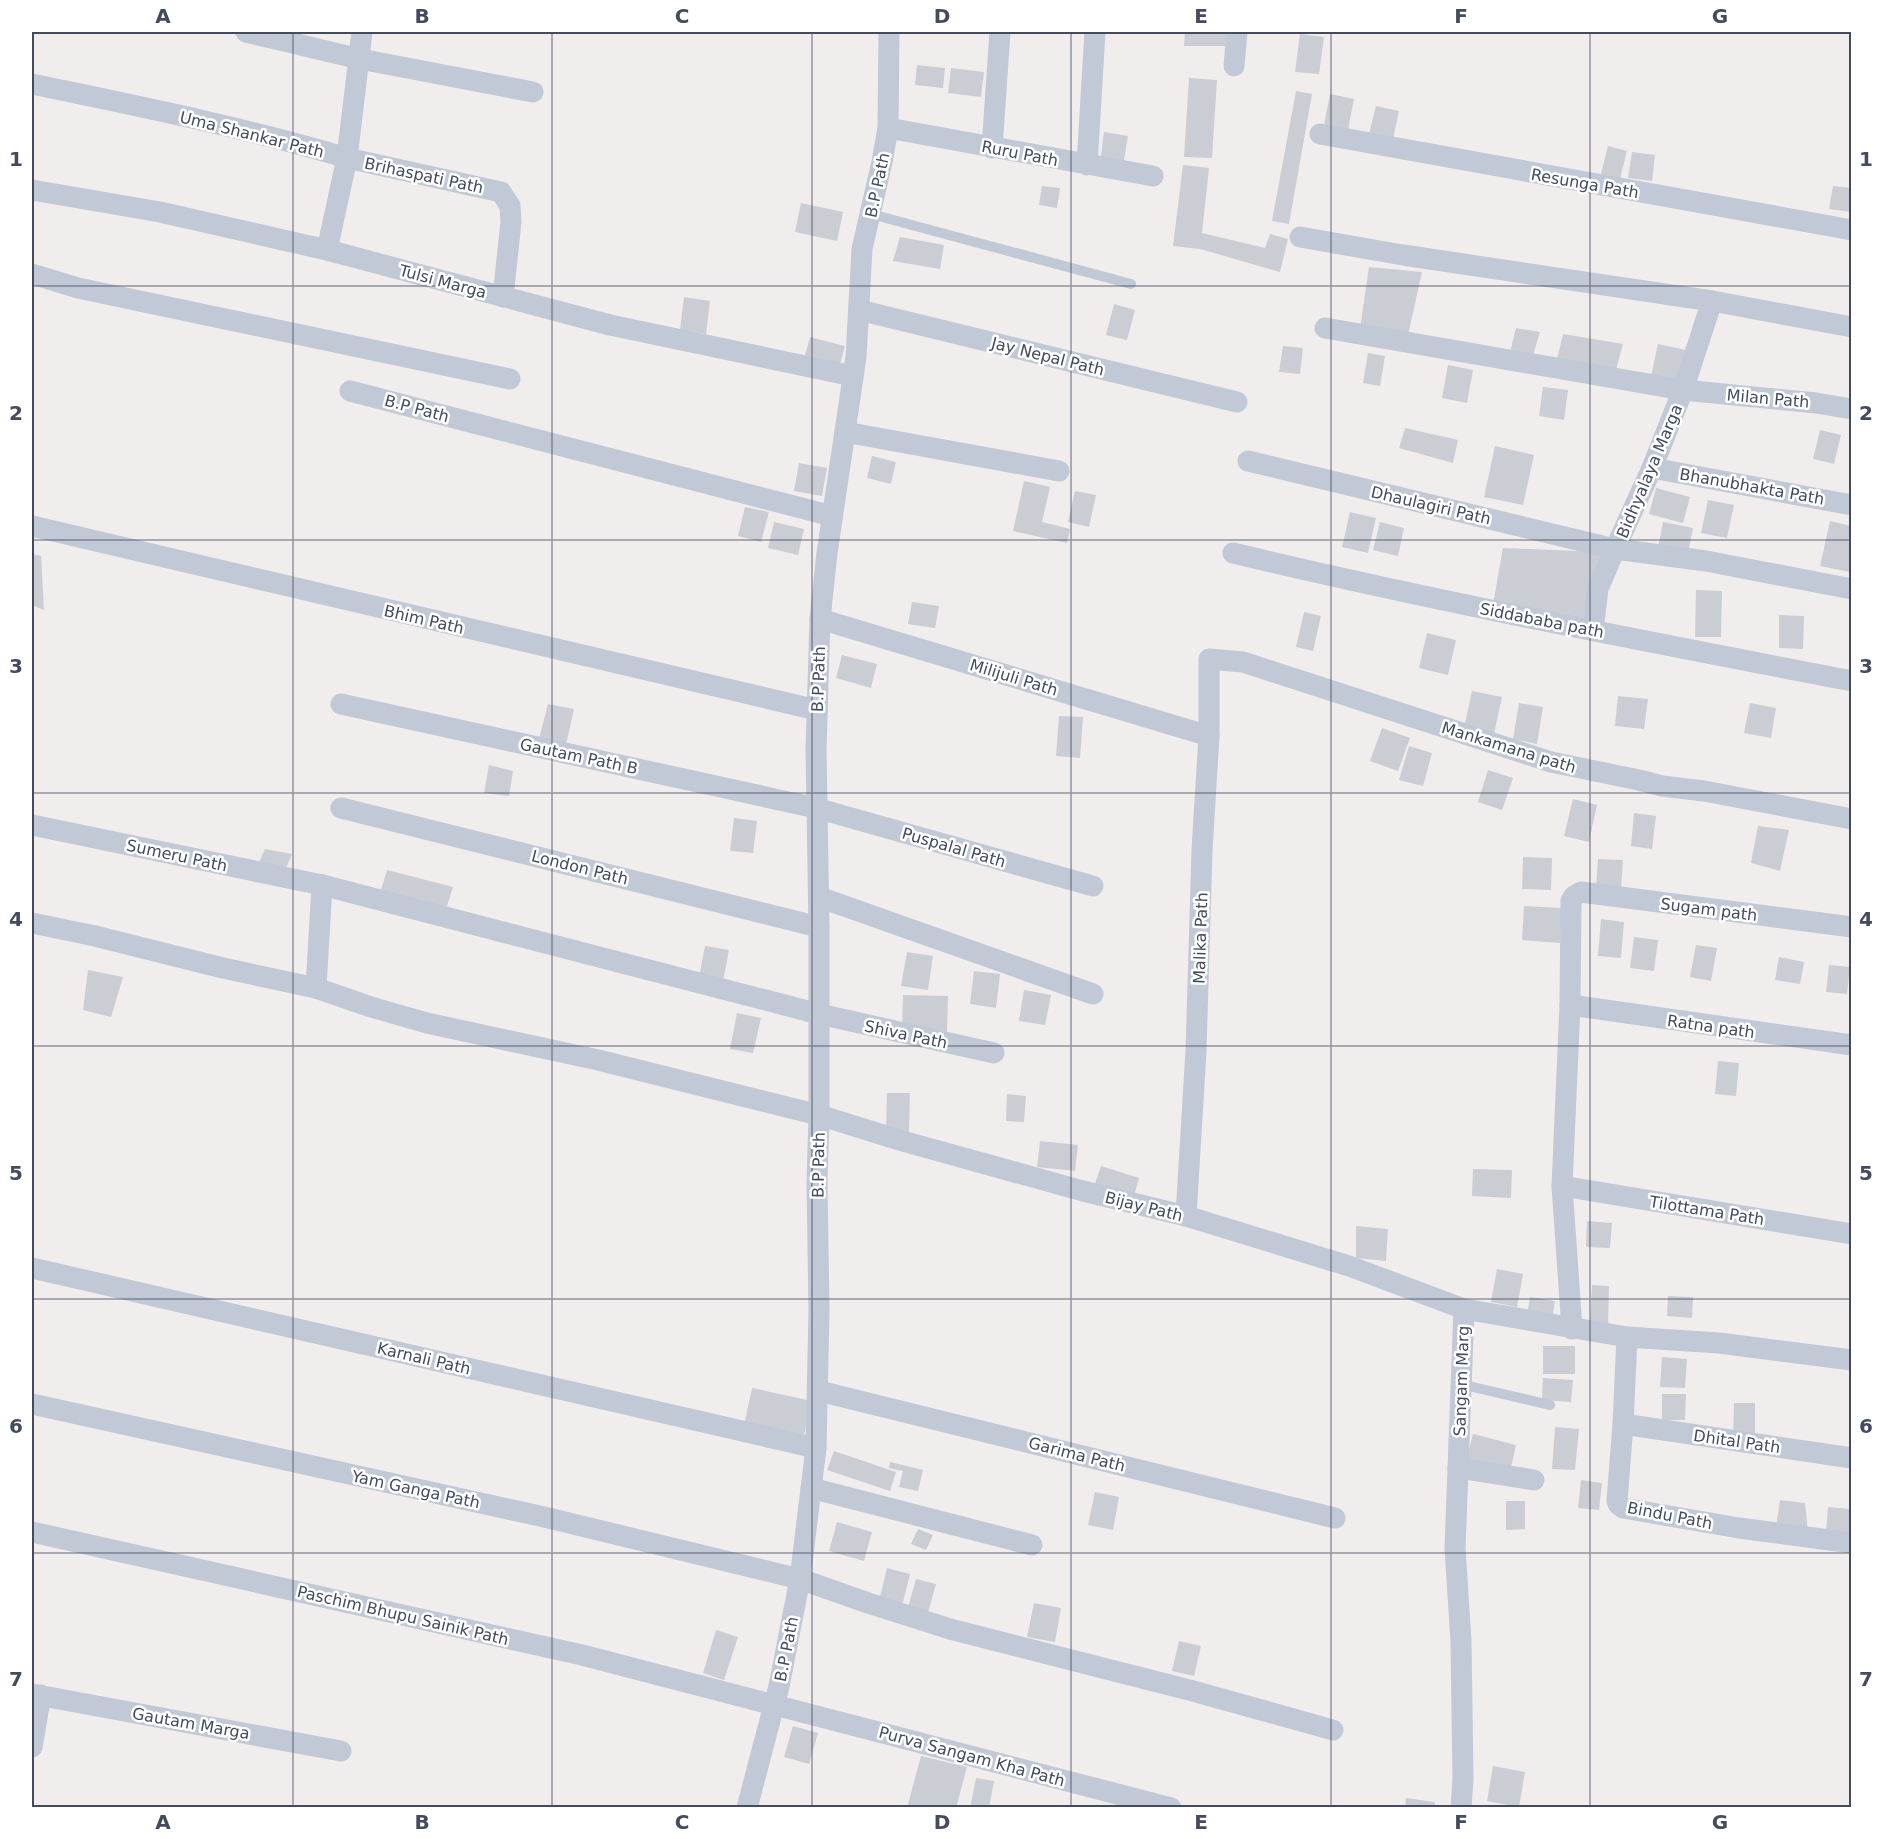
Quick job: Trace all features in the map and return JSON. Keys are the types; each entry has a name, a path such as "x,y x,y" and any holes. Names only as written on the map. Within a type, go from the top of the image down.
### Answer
{"street":[{"path":"246,32 360,59 533,92"},
{"name":"Uma Shankar Path","path":"32,84 215,122 347,158 362,32"},
{"name":"B.P Path","path":"747,1808 774,1705 800,1579 816,1448 819,1391 817,1184 819,897 816,808 820,619 832,516 856,357 862,249 888,128 889,32"},
{"path":"992,148 1000,32"},
{"path":"1087,165 1095,32"},
{"path":"1234,66 1237,32"},
{"name":"Ruru Path","path":"888,128 1153,176"},
{"name":"Resunga Path","path":"1320,134 1851,230"},
{"path":"327,250 347,158"},
{"name":"Brihaspati Path","path":"347,158 501,192 510,206 512,222 503,297"},
{"name":"Tulsi Marga","path":"32,190 160,212 327,250 610,326 853,376"},
{"path":"1300,237 1414,257 1712,301 1851,327"},
{"path":"32,274 78,288 510,379"},
{"name":"Bidhyalaya Marga","path":"1712,301 1683,390 1652,468 1615,549 1706,561 1851,590"},
{"name":"Jay Nepal Path","path":"859,310 1237,402"},
{"name":"Milan Path","path":"1325,328 1683,390 1816,403 1851,409"},
{"name":"B.P Path","path":"351,391 832,516"},
{"path":"845,432 1059,471"},
{"name":"Dhaulagiri Path","path":"1248,461 1615,549"},
{"name":"Bhanubhakta Path","path":"1652,468 1851,505"},
{"name":"Bhim Path","path":"32,526 817,710"},
{"path":"1593,630 1598,589 1615,549"},
{"name":"Siddababa path","path":"1233,553 1355,582 1531,619 1851,681"},
{"name":"Milijuli Path","path":"820,619 1209,736"},
{"name":"Malika Path","path":"1186,1216 1196,1051 1202,850 1209,736 1209,659"},
{"name":"Mankamana path","path":"1209,659 1243,662 1551,762 1662,786 1704,791 1851,819"},
{"name":"Gautam Path B","path":"341,704 816,808"},
{"name":"London Path","path":"341,808 819,927"},
{"name":"Puspalal Path","path":"816,808 1093,886"},
{"name":"Sumeru Path","path":"32,825 322,885 819,1014"},
{"path":"316,988 322,885"},
{"name":"Sugam path","path":"1570,1005 1571,901 1581,892 1851,927"},
{"path":"819,897 1093,994"},
{"name":"Bijay Path","path":"32,922 316,988 428,1023 598,1060 819,1115 1026,1175 1186,1216 1349,1266 1464,1309"},
{"path":"1570,1005 1562,1186 1572,1329"},
{"name":"Ratna path","path":"1570,1005 1851,1045"},
{"name":"Shiva Path","path":"819,1014 994,1053"},
{"name":"Tilottama Path","path":"1562,1186 1851,1234"},
{"name":"Karnali Path","path":"32,1268 816,1448"},
{"name":"Sangam Marg","path":"1461,1808 1463,1779 1461,1641 1455,1548 1464,1309 1627,1338 1719,1343 1851,1360"},
{"name":"Bindu Path","path":"1627,1338 1617,1501 1623,1508 1739,1528 1851,1543"},
{"name":"Garima Path","path":"819,1391 1335,1518"},
{"name":"Yam Ganga Path","path":"32,1404 540,1516 800,1579 868,1604 950,1629 1193,1690 1333,1730"},
{"name":"Dhital Path","path":"1623,1424 1851,1458"},
{"path":"1458,1468 1534,1480"},
{"path":"811,1488 1032,1545"},
{"name":"Paschim Bhupu Sainik Path","path":"32,1532 582,1655 774,1705"},
{"path":"32,1747 36,1695"},
{"name":"Gautam Marga","path":"36,1695 341,1751"},
{"name":"Purva Sangam Kha Path","path":"774,1705 1171,1808"}],"lane":[{"path":"870,214 1131,284"},
{"path":"1460,1384 1550,1405"}],"building":[{"path":"1185,32 1228,32 1228,46 1184,46"},
{"path":"1300,34 1324,37 1319,74 1295,72"},
{"path":"917,65 945,68 943,88 915,85"},
{"path":"951,68 984,72 981,97 948,93"},
{"path":"1189,78 1217,80 1212,158 1184,157"},
{"path":"1296,91 1312,94 1289,224 1272,221"},
{"path":"1330,94 1354,99 1348,130 1324,125"},
{"path":"1376,106 1399,111 1392,143 1368,138"},
{"path":"1104,132 1128,136 1123,166 1100,163"},
{"path":"1608,146 1627,151 1620,179 1601,174"},
{"path":"1632,152 1655,155 1652,181 1628,178"},
{"path":"1183,165 1209,168 1202,233 1265,248 1270,234 1288,239 1280,272 1200,249 1173,246"},
{"path":"1042,186 1060,188 1057,208 1039,205"},
{"path":"1833,186 1852,188 1851,212 1829,209"},
{"path":"801,203 843,212 837,241 795,232"},
{"path":"900,237 944,245 940,269 893,261"},
{"path":"1369,267 1422,272 1408,335 1360,329"},
{"path":"684,297 710,301 706,334 680,330"},
{"path":"1114,304 1135,310 1127,340 1106,335"},
{"path":"1516,328 1540,332 1532,359 1510,352"},
{"path":"1563,334 1623,344 1616,370 1556,363"},
{"path":"810,337 845,346 839,368 804,359"},
{"path":"1658,344 1686,350 1677,382 1651,377"},
{"path":"1283,346 1303,348 1300,374 1279,372"},
{"path":"1368,353 1385,356 1380,386 1363,383"},
{"path":"1448,365 1473,370 1467,403 1442,398"},
{"path":"1543,387 1568,390 1564,420 1539,416"},
{"path":"1405,428 1458,440 1453,463 1399,448"},
{"path":"1820,430 1841,435 1834,464 1813,459"},
{"path":"1495,446 1534,455 1523,505 1484,497"},
{"path":"872,456 896,462 891,484 867,478"},
{"path":"799,463 827,468 822,496 794,491"},
{"path":"1024,481 1050,487 1042,522 1070,529 1067,543 1013,531"},
{"path":"1656,488 1690,497 1683,523 1649,514"},
{"path":"1075,491 1096,495 1089,527 1068,522"},
{"path":"1708,500 1734,505 1727,538 1701,533"},
{"path":"745,507 769,512 761,542 738,536"},
{"path":"1350,512 1376,518 1368,553 1342,547"},
{"path":"1830,521 1852,526 1850,572 1820,566"},
{"path":"774,522 804,529 798,555 768,548"},
{"path":"1380,522 1404,528 1398,556 1373,550"},
{"path":"1663,522 1693,528 1688,554 1658,548"},
{"path":"1503,548 1600,552 1602,554 1583,620 1493,604"},
{"path":"32,554 41,556 44,610 32,605"},
{"path":"1696,590 1722,591 1721,637 1695,637"},
{"path":"912,602 939,606 935,628 908,624"},
{"path":"1304,612 1321,616 1313,651 1296,647"},
{"path":"1779,615 1804,616 1803,649 1779,648"},
{"path":"1427,633 1456,640 1448,675 1419,668"},
{"path":"842,655 877,664 871,688 836,678"},
{"path":"1472,691 1502,697 1494,734 1464,728"},
{"path":"1618,696 1648,699 1644,729 1615,726"},
{"path":"1519,703 1543,707 1537,744 1513,739"},
{"path":"1750,703 1776,708 1771,738 1744,733"},
{"path":"548,704 574,709 565,749 538,743"},
{"path":"1059,716 1083,717 1080,758 1056,756"},
{"path":"1382,728 1410,738 1398,771 1370,761"},
{"path":"1409,746 1432,753 1423,786 1399,780"},
{"path":"489,765 513,771 509,796 484,793"},
{"path":"1488,770 1513,778 1502,810 1478,802"},
{"path":"1573,799 1597,805 1589,842 1564,836"},
{"path":"1634,813 1656,816 1652,849 1631,846"},
{"path":"734,818 757,821 753,853 730,851"},
{"path":"1758,826 1789,830 1780,871 1751,863"},
{"path":"265,849 292,854 283,875 259,862"},
{"path":"1523,857 1552,858 1551,890 1522,889"},
{"path":"1598,859 1623,860 1621,889 1596,887"},
{"path":"387,870 453,887 444,915 379,897"},
{"path":"1524,906 1562,908 1560,943 1522,940"},
{"path":"1601,919 1624,922 1621,958 1598,956"},
{"path":"1634,937 1658,940 1654,971 1630,968"},
{"path":"1696,945 1717,948 1711,981 1690,977"},
{"path":"705,946 729,950 723,981 699,977"},
{"path":"907,952 933,956 928,990 901,986"},
{"path":"1779,957 1804,962 1800,984 1775,980"},
{"path":"1829,965 1850,967 1847,994 1826,992"},
{"path":"88,970 123,977 111,1017 83,1010"},
{"path":"974,971 1000,974 996,1008 970,1004"},
{"path":"1024,990 1051,995 1045,1025 1019,1021"},
{"path":"903,995 948,996 947,1032 902,1030"},
{"path":"737,1013 761,1018 753,1053 730,1049"},
{"path":"1718,1061 1739,1063 1736,1096 1715,1094"},
{"path":"887,1093 910,1093 909,1132 886,1131"},
{"path":"1007,1094 1026,1096 1024,1122 1006,1121"},
{"path":"1040,1141 1078,1145 1075,1171 1037,1167"},
{"path":"1101,1166 1139,1178 1134,1196 1095,1184"},
{"path":"1473,1169 1512,1170 1511,1198 1472,1196"},
{"path":"1587,1221 1612,1223 1610,1248 1586,1247"},
{"path":"1356,1226 1388,1229 1386,1261 1356,1258"},
{"path":"1497,1269 1523,1274 1517,1307 1491,1302"},
{"path":"1592,1285 1609,1286 1608,1327 1590,1326"},
{"path":"1668,1296 1693,1297 1692,1318 1667,1316"},
{"path":"1530,1297 1555,1301 1552,1319 1527,1315"},
{"path":"1543,1346 1575,1346 1575,1374 1543,1374"},
{"path":"1662,1357 1687,1359 1685,1388 1660,1387"},
{"path":"1543,1378 1573,1380 1571,1402 1542,1400"},
{"path":"752,1388 812,1401 803,1440 744,1425"},
{"path":"1662,1394 1686,1394 1685,1420 1662,1420"},
{"path":"1734,1403 1755,1403 1755,1439 1733,1439"},
{"path":"1555,1427 1579,1429 1575,1470 1552,1469"},
{"path":"1473,1434 1516,1445 1510,1472 1466,1461"},
{"path":"834,1451 896,1472 890,1491 827,1470"},
{"path":"890,1462 923,1470 918,1491 899,1487 903,1471 889,1468"},
{"path":"1581,1480 1602,1483 1599,1510 1578,1508"},
{"path":"1095,1492 1119,1497 1113,1530 1088,1525"},
{"path":"1780,1500 1805,1503 1808,1532 1776,1527"},
{"path":"1506,1501 1525,1501 1525,1529 1506,1530"},
{"path":"1828,1507 1851,1509 1849,1535 1826,1533"},
{"path":"837,1522 872,1532 864,1561 829,1551"},
{"path":"918,1529 933,1535 926,1550 911,1544"},
{"path":"887,1568 910,1574 902,1606 879,1601"},
{"path":"916,1579 936,1584 927,1616 907,1611"},
{"path":"1034,1603 1061,1608 1055,1642 1027,1637"},
{"path":"716,1630 738,1637 724,1680 703,1673"},
{"path":"1179,1641 1201,1646 1194,1676 1172,1671"},
{"path":"793,1726 818,1733 809,1764 784,1757"},
{"path":"921,1756 967,1767 956,1808 907,1808"},
{"path":"1493,1766 1525,1772 1519,1807 1487,1801"},
{"path":"976,1778 994,1781 989,1808 970,1808"},
{"path":"1406,1798 1435,1802 1434,1808 1405,1808"}]}
